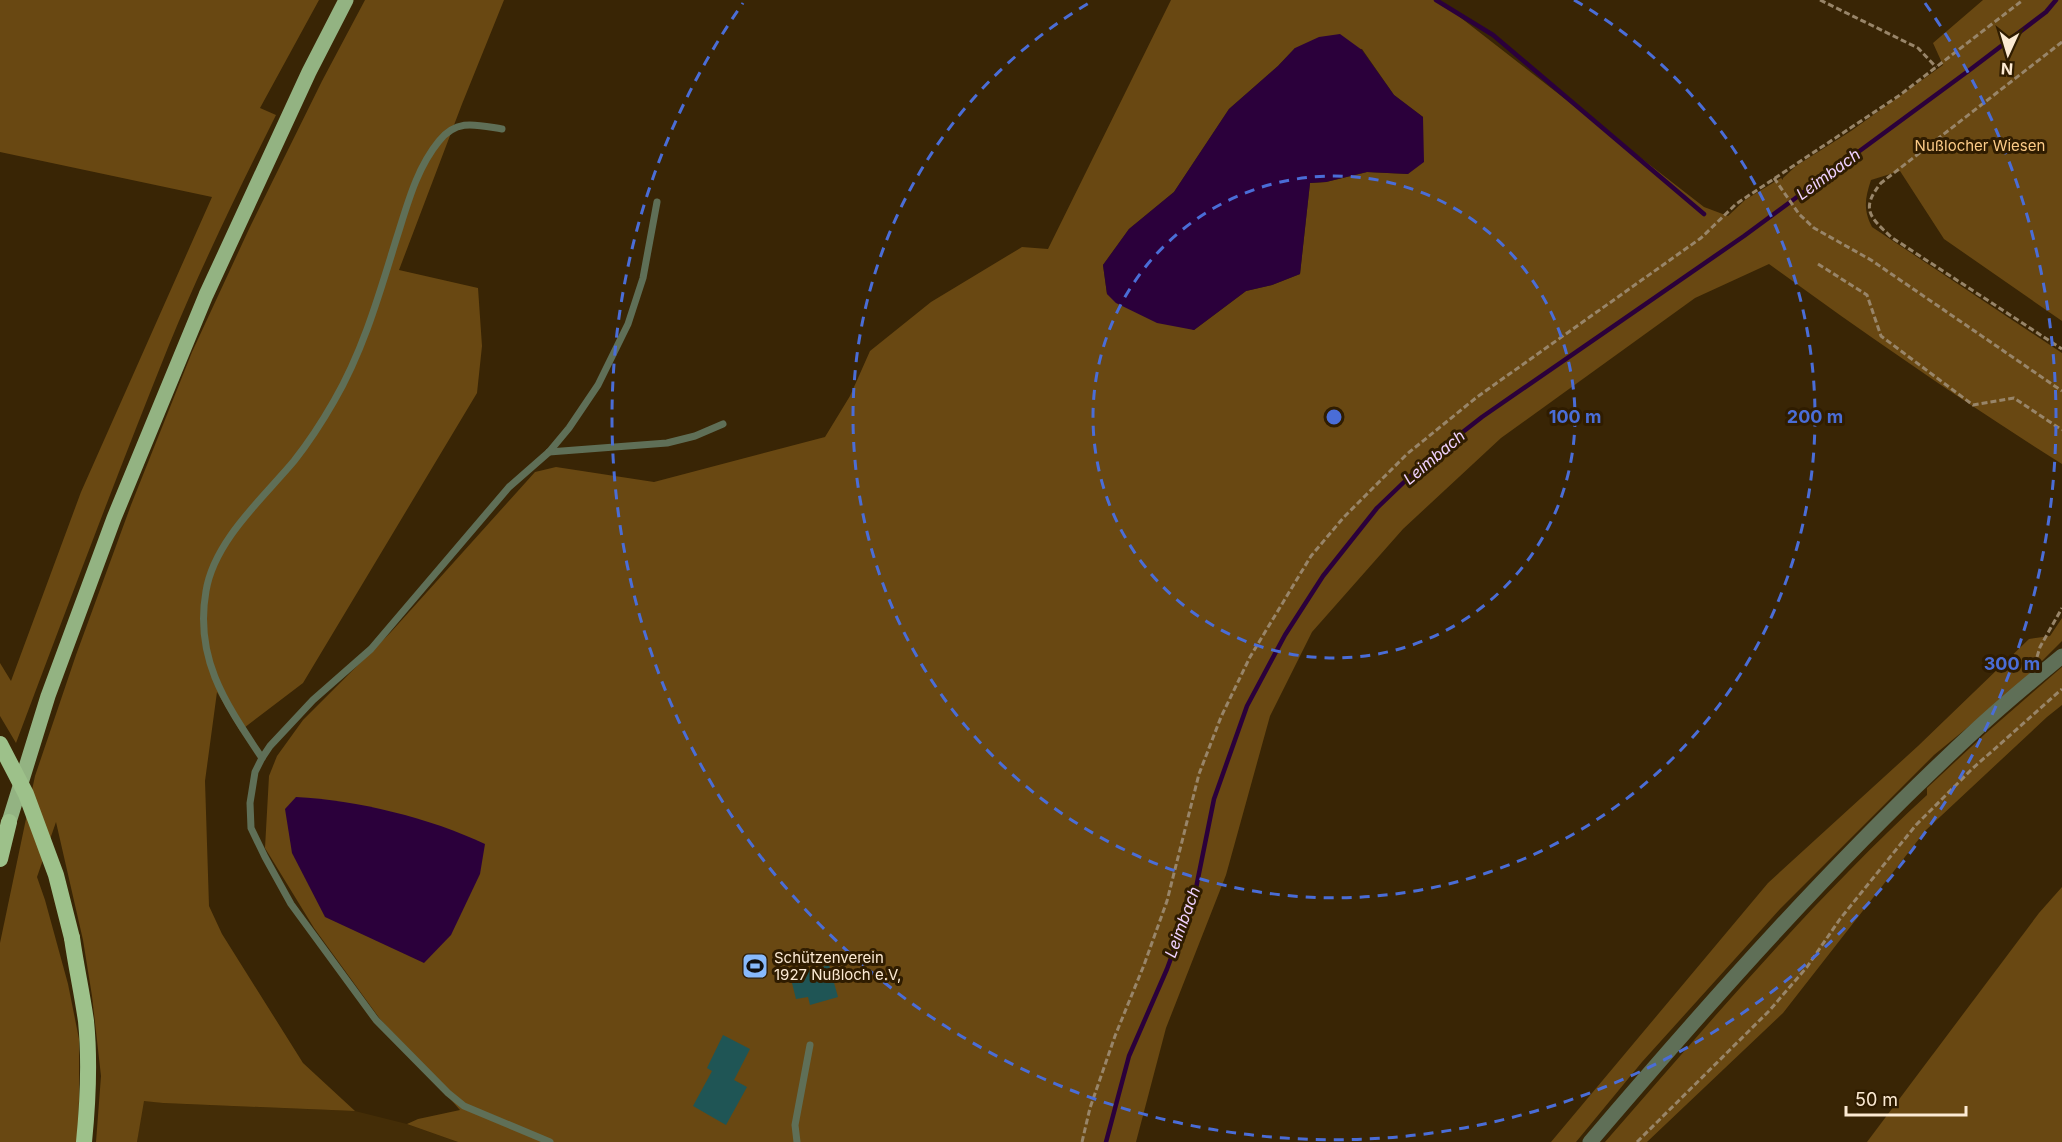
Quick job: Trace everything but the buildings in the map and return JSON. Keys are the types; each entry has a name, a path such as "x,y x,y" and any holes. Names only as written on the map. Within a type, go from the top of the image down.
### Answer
{"highway":[{"path":"0,744 26,794 56,875 72,938 86,1020 88,1105 84,1142"},
{"path":"0,850 9,822"},
{"path":"0,859 9,822"}],"main road":[{"path":"9,822 48,696 118,508 206,295 309,72 346,0"}],"street":[{"path":"1590,1142 1699,1014 1816,888 1957,748 2062,656"}],"lane":[{"path":"262,758 212,674 207,656 204,612 208,575 233,533 306,446 340,390 364,338 414,186 427,159 439,141 457,126 472,124 502,129"},
{"path":"550,1142 464,1106 448,1093 376,1020 291,904 251,828 250,803 255,772 270,746 313,700 377,642 509,487 549,452 569,428 598,385 628,324 643,278 657,202"},
{"path":"549,452 667,443 695,436 723,424"},
{"path":"797,1142 795,1125 810,1046"}],"path":[{"path":"1820,0 1918,48 1936,67"},
{"path":"1082,1142 1090,1108 1115,1036 1167,901 1199,774 1221,717 1250,657 1311,556 1344,517 1407,454 1477,396 1701,238 1736,204 1900,95 2023,0"},
{"path":"2062,42 1881,183 1871,194 1869,209 1872,220 1891,237 2062,350"},
{"path":"1774,178 1799,214 1814,228 1870,260 2062,391"},
{"path":"1818,264 1867,295 1881,336 1973,405 2014,398 2062,430"},
{"path":"2031,682 2040,647 2062,608"},
{"path":"1637,1142 1769,1011 1807,967 1840,919 1916,825 1972,769 2062,689"}],"shaded area":[{"path":"1340,34 1362,50 1394,95 1423,117 1424,162 1408,174 1367,172 1326,182 1310,183 1300,274 1272,285 1246,291 1194,330 1157,323 1116,303 1107,294 1103,265 1129,229 1174,192 1229,109 1295,48 1319,37"},
{"path":"296,797 344,802 393,812 441,826 485,844 480,874 451,935 424,963 325,917 292,853 285,809"},
{"path":"143,1100 163,1103 355,1111 407,1124 458,1142 137,1142"}],"green space":[{"path":"0,0 319,0 260,108 276,115 220,229 169,345 16,743 0,716 0,663 11,681 81,492 212,197 0,152"},
{"path":"365,0 504,0 399,270 478,288 482,346 477,393 303,683 240,731 217,692 205,781 209,906 222,934 303,1063 355,1111 144,1101 137,1142 96,1142 101,1076 92,996 83,940 56,822 37,877 68,984 79,1039 77,1142 0,1142 0,943 35,776 131,505 192,352 249,229"},
{"name":"Nußlocher Wiesen","path":"1171,0 1438,0 1704,207 1728,216 1745,200 1781,178 1783,180 1796,166 1851,131 1943,65 1933,43 1983,0 2062,0 2062,321 1944,239 1900,171 1871,180 1866,204 1867,215 1872,227 2062,353 2062,464 1914,367 1769,264 1695,298 1501,438 1403,529 1312,632 1270,716 1226,875 1166,1028 1136,1142 458,1142 407,1124 418,1119 460,1110 380,1019 314,928 265,848 269,776 277,756 303,720 391,632 535,472 556,467 654,482 825,437 850,396 870,351 931,302 1022,247 1048,249","holes":["1295,48 1362,49 1394,95 1423,117 1408,174 1367,172 1326,182 1310,183 1300,274 1272,285 1246,291 1194,330 1107,294 1103,265 1129,229 1174,192 1229,109"]},
{"path":"2062,618 2062,641 2012,691 1934,755 1780,909 1642,1062 1576,1142 1551,1142 1768,883 1918,746 2029,639 2050,636"},
{"path":"2062,667 2062,705 1926,830 1783,1013 1647,1142 1605,1142 1802,920 1927,795 1927,788"},
{"path":"2062,887 2062,1142 1867,1142 2039,913"}],"waterway":[{"path":"1436,0 1493,35 1704,214"},
{"name":"Leimbach","path":"1106,1142 1129,1056 1167,969 1195,893 1214,799 1247,706 1285,635 1323,576 1377,508 1427,460 1482,417 1744,236 1971,69 2046,12 2056,0"}],"place":[{"name":"Schützenverein 1927 Nußloch e.V,","path":"755,966"}]}
